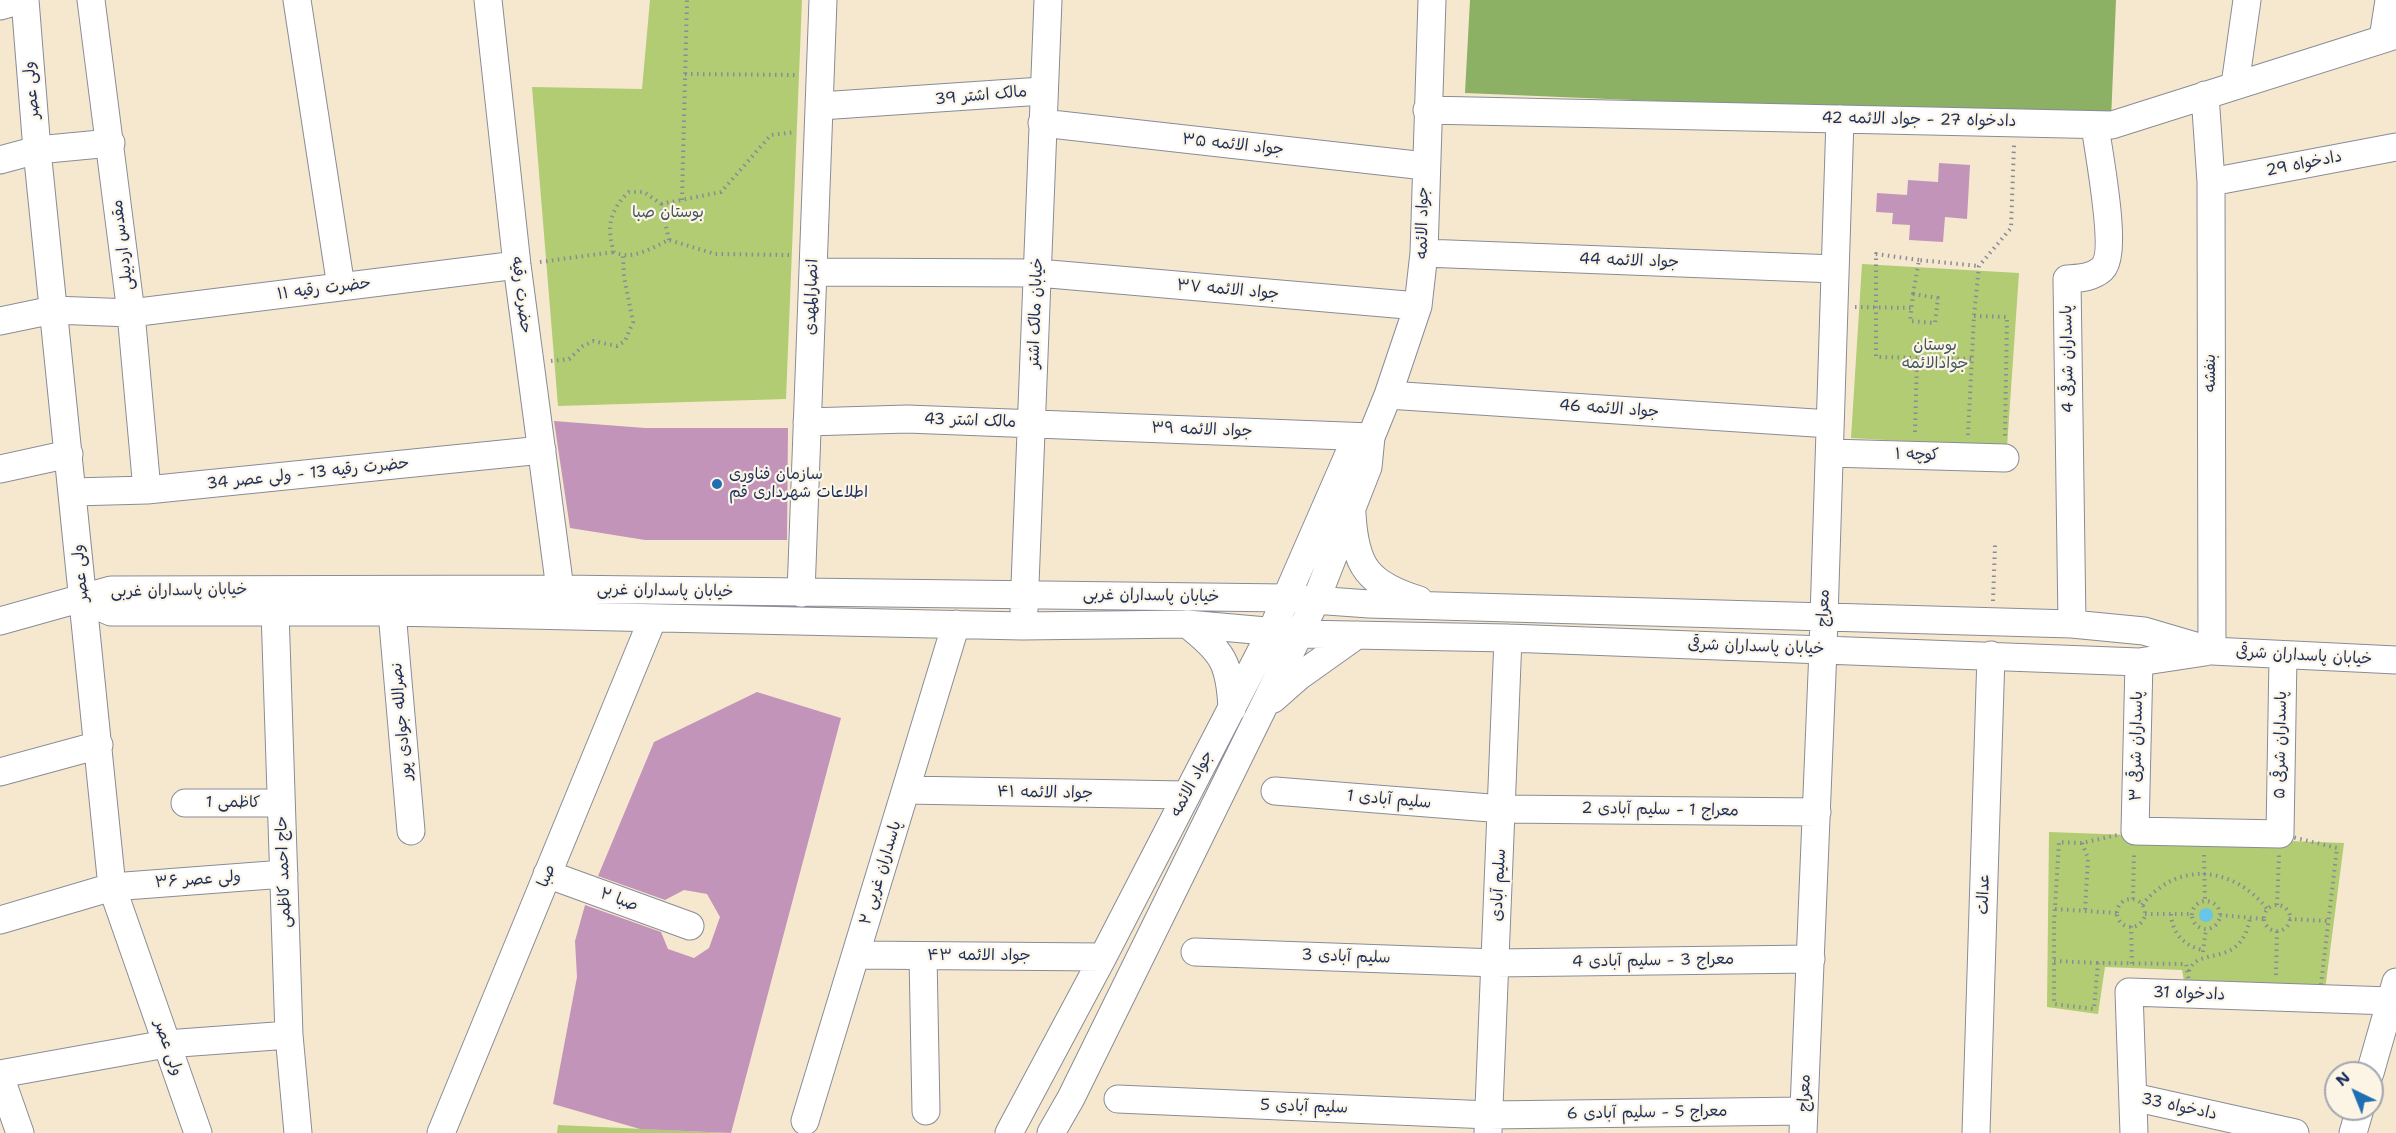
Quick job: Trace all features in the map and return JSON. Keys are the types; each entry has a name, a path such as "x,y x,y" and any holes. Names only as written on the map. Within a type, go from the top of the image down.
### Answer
{"street":[{"path":"0,6 24,0"},
{"name":"ولی عصر","path":"24,0 37,150 112,887 198,1133"},
{"name":"مقدس اردبیلی","path":"91,0 131,313 147,490"},
{"path":"297,0 341,287"},
{"name":"حضرت رقیه","path":"488,0 517,265 560,589"},
{"name":"انصارالمهدی","path":"801,593 823,0"},
{"name":"خیابان مالک اشتر","path":"1022,626 1026,594 1042,91 1048,0"},
{"name":"جواد الائمه","path":"1051,1133 1071,1098 1300,634 1316,600 1368,467 1371,437 1388,395 1418,306 1424,253 1432,0"},
{"path":"2235,85 2247,0"},
{"path":"2389,0 2390,37"},
{"name":"دادخواه 27 - جواد الائمه 42","path":"1427,110 2112,125 2390,37"},
{"name":"مالک اشتر 39","path":"820,118 920,100 1042,91"},
{"name":"بنفشه","path":"2205,95 2211,182 2212,651"},
{"name":"معراج","path":"1804,1122 1823,649 1840,119"},
{"name":"جواد الائمه ۳۵","path":"1042,123 1425,166"},
{"name":"پاسداران شرقی 4","path":"2072,624 2067,279 2089,277 2102,269 2109,258 2110,236 2095,124"},
{"path":"0,160 37,150 111,143"},
{"name":"دادخواه 29","path":"2211,182 2396,147"},
{"name":"جواد الائمه 44","path":"1424,253 1835,269"},
{"name":"جواد الائمه ۳۷","path":"813,264 1038,273 1418,306"},
{"name":"حضرت رقیه ۱۱","path":"0,321 53,310 131,313 517,265"},
{"name":"جواد الائمه 46","path":"1388,395 1830,424"},
{"name":"مالک اشتر 43","path":"807,422 907,419 1033,423"},
{"name":"جواد الائمه ۳۹","path":"1033,423 1371,437"},
{"name":"جواد الائمه","path":"1009,1133 1272,630 1348,456 1371,437"},
{"name":"حضرت رقیه 13 - ولی عصر 34","path":"73,492 147,490 542,450"},
{"name":"کوچه ۱","path":"1830,453 2005,458"},
{"path":"0,470 69,454"},
{"path":"1352,504 1354,546 1360,562 1375,579 1408,597 1437,606"},
{"name":"خیابان پاسداران غربی","path":"83,600 111,590 560,589 1286,597 1316,600"},
{"path":"0,621 83,600"},
{"name":"خیابان پاسداران غربی","path":"83,600 111,612 392,612 1022,626 1187,624 1300,634"},
{"name":"خیابان پاسداران شرقی","path":"1316,600 1824,619 2072,624 2144,631 2212,651 2396,660"},
{"name":"حاج احمد کاظمی","path":"275,611 289,1035 298,1133"},
{"name":"نصرالله جوادی پور","path":"392,612 411,831"},
{"name":"صبا","path":"441,1133 653,618"},
{"name":"پاسداران غربی ۲","path":"806,1121 956,624"},
{"path":"1187,624 1213,645 1226,664 1231,680 1232,709"},
{"name":"خیابان پاسداران شرقی","path":"1300,634 1508,638 2139,662 2212,651"},
{"path":"1266,705 1298,677 1357,635"},
{"name":"سلیم آبادی","path":"1489,1124 1508,638"},
{"name":"عدالت","path":"1976,1133 1991,655"},
{"name":"پاسداران شرقی ۵","path":"2280,834 2283,656"},
{"name":"پاسداران شرقی ۳","path":"2135,831 2139,662"},
{"path":"0,771 99,745"},
{"name":"جواد الائمه ۴۱","path":"906,790 1185,795"},
{"name":"سلیم آبادی 1","path":"1275,790 1503,809"},
{"name":"کاظمی 1","path":"185,803 281,803"},
{"name":"معراج 1 - سلیم آبادی 2","path":"1503,809 1817,812"},
{"path":"2135,831 2280,834"},
{"name":"ولی عصر ۳۶","path":"0,920 112,887 284,874"},
{"name":"صبا ۲","path":"547,874 690,926"},
{"name":"سلیم آبادی 3","path":"1195,952 1496,963"},
{"name":"جواد الائمه ۴۳","path":"856,956 1103,957"},
{"path":"923,956 926,1111"},
{"name":"معراج 3 - سلیم آبادی 4","path":"1496,963 1811,959"},
{"name":"دادخواه 31","path":"2134,1133 2129,992 2393,992"},
{"path":"2373,1061 2393,992"},
{"path":"20,1133 0,1075 166,1044 289,1035"},
{"name":"دادخواه 33","path":"2133,1097 2295,1133"},
{"name":"سلیم آبادی 5","path":"1118,1099 1489,1124"},
{"name":"معراج 5 - سلیم آبادی 6","path":"1489,1124 1804,1122"}],"path":[{"path":"682,200 687,0"},
{"path":"685,74 821,75"},
{"path":"661,204 721,192 771,135 820,118"},
{"path":"1967,457 1974,316 1979,266 2011,228 2015,123"},
{"path":"614,252 609,224 617,203 629,192 644,192 661,204 669,240"},
{"path":"517,265 614,252 623,256 631,256 669,240 715,254 813,264"},
{"path":"1972,359 1876,357 1876,254 1979,266"},
{"path":"530,364 569,359 583,346 593,341 617,345 625,341 633,322 624,278 623,256"},
{"path":"1913,294 1938,298 1935,323 1910,321 1913,294 1919,260"},
{"path":"1834,309 1877,306 1912,308"},
{"path":"1974,316 2007,317 2005,458"},
{"path":"1914,455 1917,358"},
{"path":"1992,622 1995,545"},
{"path":"2133,899 2135,831"},
{"path":"2054,961 2186,964 2190,988 2320,993 2337,848 2280,834 2204,845 2135,831 2082,843 2059,842 2055,909 2054,961 2054,1004 2094,1009 2098,963"},
{"path":"2277,905 2280,834"},
{"path":"2082,843 2088,858 2085,911"},
{"path":"2204,845 2205,901"},
{"path":"2142,905 2162,884 2171,879 2203,875 2219,876 2238,883 2255,895 2268,910"},
{"path":"2133,899 2142,905 2145,914 2140,924 2131,926 2123,924 2118,914 2121,904 2133,899"},
{"path":"2205,901 2216,905 2220,915 2216,925 2206,929 2195,924 2192,914 2195,907 2205,901"},
{"path":"2264,919 2268,910 2277,905"},
{"path":"2264,919 2268,926 2277,930 2286,927 2289,920 2287,911 2277,905"},
{"path":"2055,909 2118,914"},
{"path":"2145,914 2192,914"},
{"path":"2171,914 2171,924 2177,935 2190,945 2203,950"},
{"path":"2220,915 2264,919"},
{"path":"2188,974 2192,964 2203,957 2220,956 2235,946 2246,932 2250,918"},
{"path":"2289,920 2328,921"},
{"path":"2129,992 2132,964 2131,926"},
{"path":"2203,957 2206,929"},
{"path":"2276,992 2277,930"}],"green space":[{"name":"بوستان صبا","path":"650,0 802,0 786,399 558,406 532,87 642,89"},
{"path":"1470,0 2116,0 2111,120 1465,93"},
{"name":"بوستان جوادالائمه","path":"1862,264 2019,273 2007,447 1851,438"},
{"path":"2049,832 2344,843 2324,998 2186,992 2182,970 2105,967 2098,1014 2047,1007"},
{"path":"558,1125 729,1133 557,1133"}],"water":[{"path":"2206,908 2211,910 2213,915 2211,920 2206,922 2201,920 2199,915 2201,910"}],"building":[{"path":"1939,163 1970,165 1967,219 1945,217 1943,242 1909,240 1910,225 1892,224 1893,213 1876,212 1877,193 1907,195 1908,180 1938,182"},
{"name":"سازمان فناوری اطلاعات شهرداری قم","path":"554,421 645,428 788,428 787,540 645,540 570,528"},
{"path":"757,692 841,718 731,1133 640,1129 553,1104 577,977 575,941 585,905 661,932 668,949 694,958 709,948 720,917 707,894 684,890 665,900 598,876 654,742"}],"place":[{"name":"سازمان فناوری اطلاعات شهرداری قم","path":"717,484"}]}
